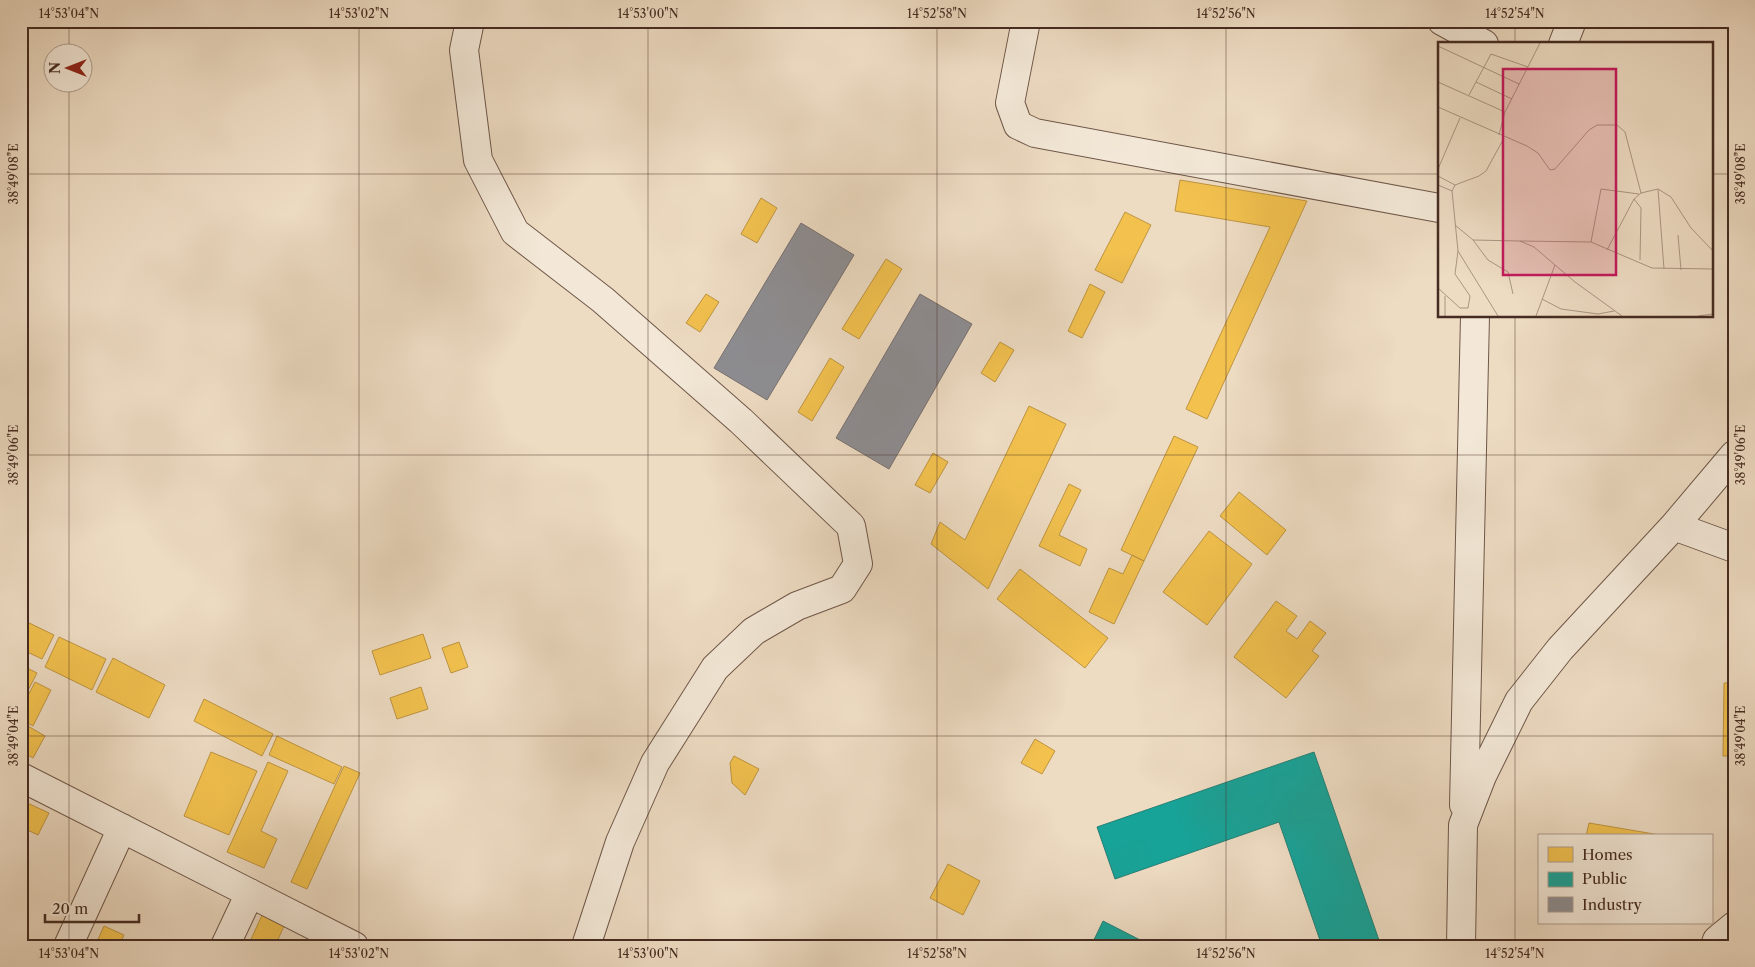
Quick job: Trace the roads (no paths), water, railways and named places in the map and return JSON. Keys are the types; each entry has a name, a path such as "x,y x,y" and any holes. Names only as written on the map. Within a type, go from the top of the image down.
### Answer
{"street":[{"path":"470,21 464,50 478,160 515,232 602,300 719,402 851,526 858,564 842,589 797,606 754,631 715,668 655,763 620,842 586,946"},
{"path":"1026,21 1010,103 1018,125 1035,133 1438,208"},
{"path":"1442,21 1480,42"},
{"path":"1563,42 1572,21"},
{"path":"1461,946 1475,318"},
{"path":"1463,825 1482,776 1519,701 1560,649 1674,526 1734,455"},
{"path":"1674,526 1734,548"},
{"path":"21,777 354,946"},
{"path":"68,946 122,828"},
{"path":"226,946 250,893"},
{"path":"1715,946 1717,940 1734,926"}]}
